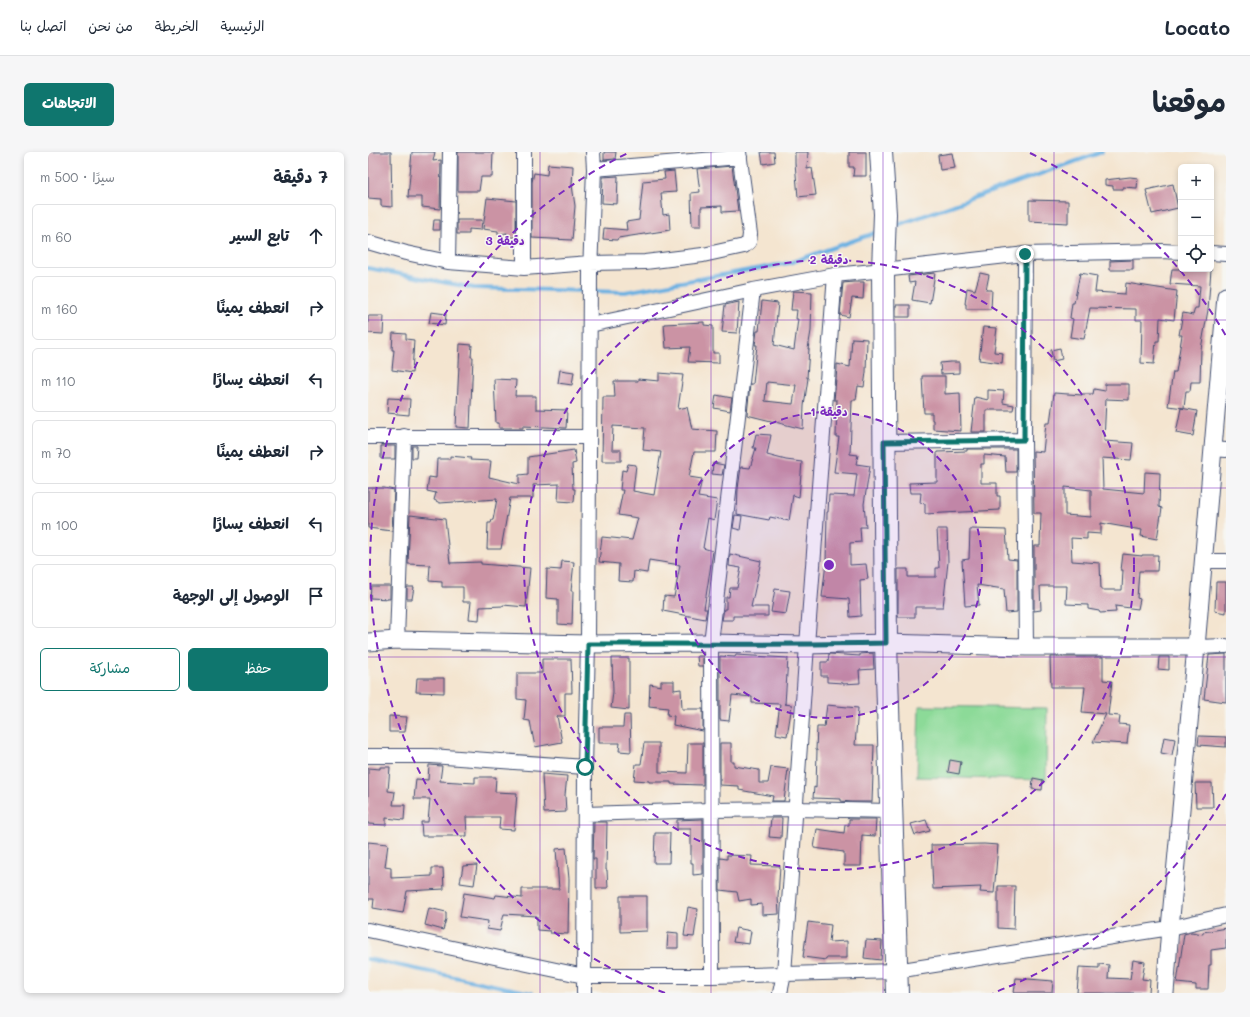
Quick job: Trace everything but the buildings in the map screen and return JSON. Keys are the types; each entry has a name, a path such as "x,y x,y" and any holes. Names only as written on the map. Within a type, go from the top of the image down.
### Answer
{"main road":[{"path":"881,152 885,214 883,270 886,643 897,993"}],"street":[{"path":"448,262 450,152"},
{"path":"524,152 524,268"},
{"path":"584,993 590,268 594,169 592,152"},
{"path":"368,242 406,253 448,262 524,268 590,268 645,262 744,246 749,242 750,234 740,155 594,169"},
{"path":"590,319 835,274 1025,254 1178,252"},
{"path":"1214,253 1226,254"},
{"path":"1025,254 1024,440 1026,647"},
{"path":"780,993 784,974 835,274"},
{"path":"712,976 711,643 753,290"},
{"path":"1165,993 1204,561 1220,450 1226,296"},
{"path":"397,640 404,436"},
{"path":"368,437 588,437"},
{"path":"884,442 1024,440"},
{"path":"1204,561 1226,561"},
{"path":"368,642 397,640 588,644 711,643 807,645 886,643 1026,647 1226,646"},
{"path":"368,756 431,756 585,767"},
{"path":"585,814 796,809 891,811"},
{"path":"368,930 584,976 712,976 896,971 1170,928 1226,915"}],"green space":[{"path":"919,706 1047,708 1046,780 917,777"}],"waterway":[{"path":"892,227 1102,152"},
{"path":"368,268 474,288 625,292 789,263 878,232"},
{"path":"368,959 532,993"}],"route":[{"path":"585,767 588,644 711,643 807,645 886,643 884,442 1024,440 1025,254"}]}
